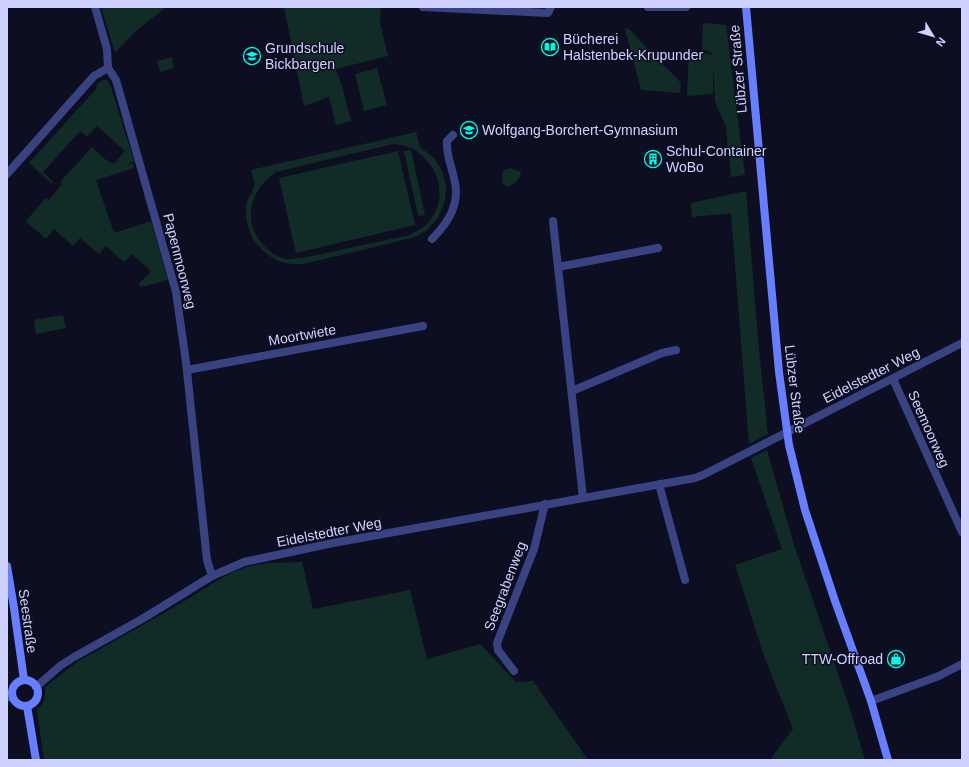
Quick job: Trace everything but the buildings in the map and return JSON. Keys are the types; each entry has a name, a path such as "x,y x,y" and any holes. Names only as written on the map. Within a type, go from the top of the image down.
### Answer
{"street":[{"name":"Papenmoorweg","path":"95,7 107,49 108,68 116,80 172,274 180,317 187,370 205,548 208,566 212,576"},
{"path":"423,7 548,13 551,7"},
{"path":"648,7 686,7"},
{"name":"Lübzer Straße","path":"746,7 779,372 787,432 795,473 805,510 835,601 871,701 888,760"},
{"path":"7,174 94,76 108,68"},
{"path":"432,239 450,218 455,200 454,179 446,151 446,141 453,135"},
{"path":"553,221 583,498"},
{"path":"558,267 658,248"},
{"name":"Moortwiete","path":"187,370 423,326"},
{"name":"Eidelstedter Weg","path":"36,687 69,660 147,616 212,576 234,566 256,559 703,475 962,343"},
{"path":"572,391 662,353 676,350"},
{"name":"Seemoorweg","path":"893,379 962,532"},
{"path":"659,484 685,580"},
{"name":"Seegrabenweg","path":"514,671 498,650 497,643 534,549 545,504"},
{"name":"Seestraße","path":"7,566 24,680"},
{"path":"871,701 939,676 962,664"},
{"path":"24,680 36,687 38,697 27,706 17,704 9,696 14,685 24,680"},
{"path":"27,706 36,760"}],"green space":[{"path":"101,7 166,7 137,30 115,53"},
{"path":"284,7 381,7 380,22 388,56 336,69 351,121 336,125 329,97 304,106"},
{"path":"703,23 726,25 745,175 731,177 726,127 715,101 713,64 713,94 687,96 689,49 712,55 712,53 702,49"},
{"path":"628,28 681,83 680,93 641,90 625,29"},
{"path":"172,57 174,68 160,72 157,61"},
{"path":"377,68 387,105 364,111 355,74"},
{"path":"103,80 107,80 111,87 134,161 127,165 133,164 134,168 96,180 114,233 151,221 168,280 141,287 139,284 151,271 132,254 124,262 106,246 99,254 80,238 73,246 54,229 46,239 26,221 46,198 49,200 62,184 60,182 92,147 107,161 114,164 125,151 97,126 87,137 80,131 43,172 53,182 51,183 29,163 96,89 97,84"},
{"path":"416,132 420,147 434,158 442,171 446,186 445,201 438,218 426,231 412,238 303,264 284,263 267,254 254,240 250,231 246,212 247,202 254,183 251,170","holes":["393,144 414,149 428,162 436,175 440,191 438,206 430,220 421,229 410,235 303,258 290,259 274,254 268,250 258,238 252,225 252,204 261,186 276,172"]},
{"path":"411,150 425,215 418,216 404,151"},
{"path":"398,151 415,225 296,253 279,178"},
{"path":"510,168 521,172 518,180 514,184 506,186 502,183 503,170"},
{"path":"746,191 759,350 768,434 749,444 731,213 692,217 691,203"},
{"path":"63,315 66,328 36,334 34,320"},
{"path":"767,450 794,545 849,706 865,760 770,760 793,729 764,656 735,565 782,549 751,458"},
{"path":"302,562 313,609 410,590 427,659 480,644 516,682 533,681 588,760 44,760 37,710 44,700 45,687 77,662 233,572 251,566 270,563"}],"place":[{"name":"Bücherei Halstenbek-Krupunder","path":"550,47"},
{"name":"Grundschule Bickbargen","path":"252,56"},
{"name":"Wolfgang-Borchert-Gymnasium","path":"469,130"},
{"name":"Schul-Container WoBo","path":"653,159"},
{"name":"TTW-Offroad","path":"896,659"}]}
